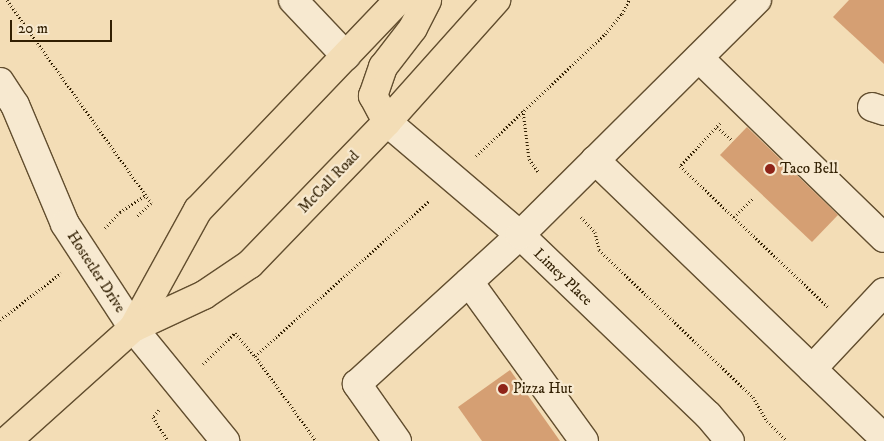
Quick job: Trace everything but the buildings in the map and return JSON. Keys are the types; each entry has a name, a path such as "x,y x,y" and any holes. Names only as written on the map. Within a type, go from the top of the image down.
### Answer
{"main road":[{"name":"McCall Road","path":"133,328 198,210 399,0"},
{"path":"387,122 373,96 383,67 413,28 427,0"},
{"name":"McCall Road","path":"7,441 133,328 204,295 250,264 387,122 491,3"}],"street":[{"path":"293,0 346,56"},
{"path":"397,441 357,384 520,235 757,0"},
{"path":"699,58 884,238"},
{"name":"Hostetler Drive","path":"0,82 15,105 65,224 133,328 225,441"},
{"name":"Limey Place","path":"387,122 520,235 708,415 730,441"},
{"path":"595,160 883,439"},
{"path":"469,282 584,441"},
{"path":"812,369 884,292"}],"path":[{"path":"7,0 151,203 136,217"},
{"path":"742,100 680,166 850,328"},
{"path":"523,109 529,159 560,196 595,232 599,250 753,397 768,421 786,441"},
{"path":"717,127 733,141"},
{"path":"734,217 754,197"},
{"path":"235,333 255,356 316,441"},
{"path":"153,417 168,441"}],"place":[{"name":"Taco Bell","path":"770,169"},
{"name":"Pizza Hut","path":"503,389"}]}
